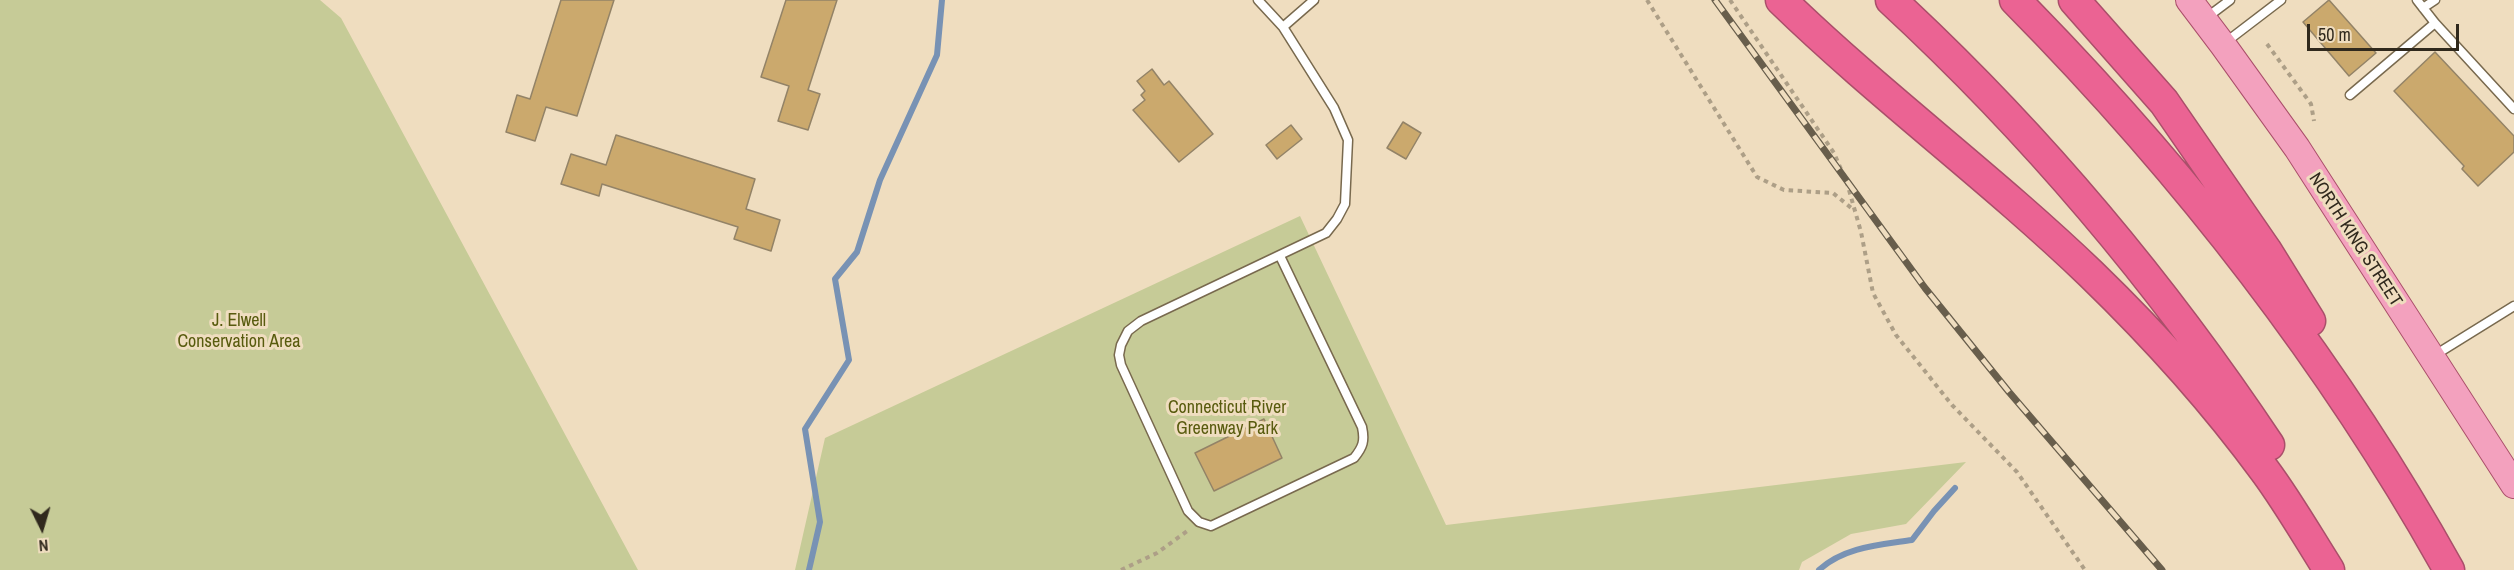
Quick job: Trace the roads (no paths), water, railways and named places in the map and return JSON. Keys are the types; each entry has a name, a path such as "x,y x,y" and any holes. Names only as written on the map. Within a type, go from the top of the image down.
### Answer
{"highway":[{"path":"1781,0 1843,57 2072,256 2147,330 2241,439 2288,505 2329,570"},
{"path":"1891,0 1998,105 2048,159 2131,258 2262,434 2349,570"},
{"path":"2015,0 2130,124 2222,235 2313,354 2395,477"},
{"path":"2074,0 2164,102 2266,250 2318,335 2395,477 2450,570"}],"main road":[{"name":"NORTH KING STREET","path":"2197,10 2297,148 2514,485"}],"lane":[{"path":"1258,0 1283,27 1334,108 1348,140 1345,204 1326,233 1156,312 1128,331 1121,345 1121,365 1188,511 1199,522 1210,526 1354,459 1364,439 1362,427 1280,256"},
{"path":"1283,27 1314,0"},
{"path":"2197,10 2230,0"},
{"path":"2223,45 2281,0"},
{"path":"2417,0 2435,23 2514,109"},
{"path":"2423,8 2435,0"},
{"path":"2350,95 2435,23"},
{"path":"2431,358 2514,306"}],"waterway":[{"path":"809,570 820,522 805,429 849,360 835,279 857,252 880,180 937,55 942,0"},
{"path":"1819,570 1839,556 1862,548 1912,540 1955,488"}],"railway":[{"path":"1715,0 1925,288 2009,392 2162,570"}],"park label":[{"name":"J. Elwell Conservation Area","path":"239,331"},
{"name":"Connecticut River Greenway Park","path":"1227,418"}]}
